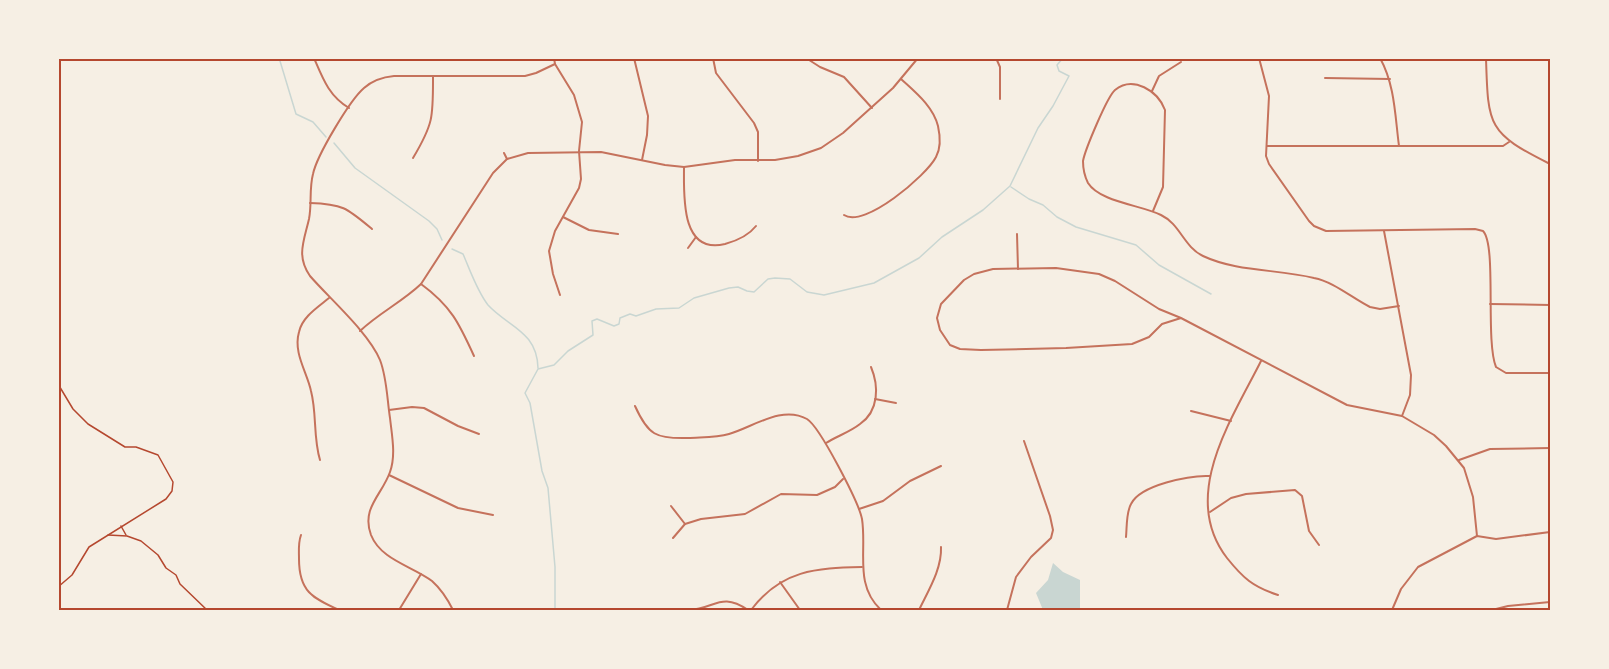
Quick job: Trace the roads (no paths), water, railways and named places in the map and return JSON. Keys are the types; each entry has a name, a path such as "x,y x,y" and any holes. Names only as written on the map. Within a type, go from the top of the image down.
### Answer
{"street":[{"path":"314,58 327,89 349,108"},
{"path":"554,58 555,64 574,95 582,122 579,188 555,231 549,251 560,295"},
{"path":"634,58 648,116 648,135 642,160"},
{"path":"713,58 716,73 754,123 758,132 758,161"},
{"path":"806,58 844,77 872,108"},
{"path":"360,331 375,317 407,297 421,284 493,173 507,159 528,153 579,151 608,152 684,167 735,160 782,160 814,151 843,133 901,79 918,58"},
{"path":"996,58 1000,67 1000,99"},
{"path":"1259,58 1269,96 1266,156 1272,169 1314,226 1326,231 1475,229 1483,231 1489,241 1494,363 1498,370 1506,374 1551,373"},
{"path":"1380,58 1390,79 1399,147"},
{"path":"1486,58 1487,99 1496,126 1509,142 1551,164"},
{"path":"1152,91 1159,76 1181,62"},
{"path":"453,610 441,591 420,574 384,552 375,543 370,532 371,506 389,475 394,454 382,366 375,350 310,276 302,261 301,246 309,218 311,183 315,165 349,108 363,89 379,78 529,75 555,64"},
{"path":"412,158 432,121 433,76"},
{"path":"1325,78 1390,79"},
{"path":"844,215 854,218 882,207 924,173 939,152 939,134 935,118 923,99 901,79"},
{"path":"1152,211 1163,187 1166,110 1152,91 1138,84 1125,85 1115,90 1107,100 1083,162 1088,183 1100,195 1152,211 1173,223 1191,247 1201,255 1232,265 1317,278 1370,307 1380,309 1399,306"},
{"path":"1266,146 1503,146 1509,142"},
{"path":"504,153 507,159"},
{"path":"684,167 688,224 696,237 710,244 721,245 747,234 756,225"},
{"path":"310,203 343,207 372,229"},
{"path":"564,217 590,230 618,234"},
{"path":"1384,231 1411,375 1410,395 1402,416"},
{"path":"1017,234 1018,269"},
{"path":"688,248 696,237"},
{"path":"1181,318 1162,324 1143,341 1104,347 981,351 960,350 946,340 937,318 941,304 974,273 993,269 1056,268 1099,274 1115,280 1159,309 1181,318 1347,405 1402,416 1434,435 1464,468 1473,497 1477,536"},
{"path":"421,284 437,296 454,316 474,356"},
{"path":"320,460 315,438 313,398 297,342 304,321 329,297"},
{"path":"1490,304 1551,304"},
{"path":"1261,361 1231,421 1214,462 1210,476 1209,512 1211,532 1238,572 1253,585 1278,595"},
{"path":"826,443 863,422 873,408 877,382 871,367"},
{"path":"875,399 896,403"},
{"path":"635,406 642,423 650,431 667,438 727,435 787,414 798,415 813,423 826,443 859,509 863,529 862,567 870,597 881,610"},
{"path":"389,410 424,408 479,434"},
{"path":"1191,411 1231,421"},
{"path":"1007,610 1016,577 1031,557 1051,538 1053,532 1052,520 1024,441"},
{"path":"1458,461 1490,449 1551,448"},
{"path":"859,509 884,501 916,477 941,466"},
{"path":"389,475 458,508 493,515"},
{"path":"1126,537 1130,507 1139,494 1179,480 1210,476"},
{"path":"673,538 685,524 701,519 745,514 781,494 817,495 836,487 843,479"},
{"path":"1209,512 1231,498 1246,494 1295,490 1302,496 1309,531 1319,545"},
{"path":"671,506 685,524"},
{"path":"1392,610 1401,589 1418,567 1477,536 1496,539 1551,532"},
{"path":"301,535 298,544 303,585 314,598 339,610"},
{"path":"919,610 936,574 941,547"},
{"path":"689,610 698,610 722,601 729,601 750,610 780,582 813,569 862,567"},
{"path":"399,610 420,574"},
{"path":"780,582 800,610"},
{"path":"1492,610 1508,606 1551,602"},
{"path":"658,610 665,610"}],"waterway":[{"path":"277,58 280,61 296,114 313,122 326,137"},
{"path":"555,610 555,567 548,488 542,471 530,403 525,393 538,369 554,365 568,351 593,335 592,321 597,319 614,326 619,324 620,318 630,314 636,316 656,309 679,308 694,298 729,288 738,287 754,292 768,279 775,278 790,279 807,292 824,295 874,283 919,258 942,237 983,210 1010,186 1038,128 1069,76 1059,71 1057,65 1063,58"},
{"path":"334,143 355,168 429,221 437,229 442,240"},
{"path":"1011,187 1076,227 1136,245 1159,265 1211,294"},
{"path":"452,249 463,254 477,287 488,305 520,331 533,346 538,368"}]}
